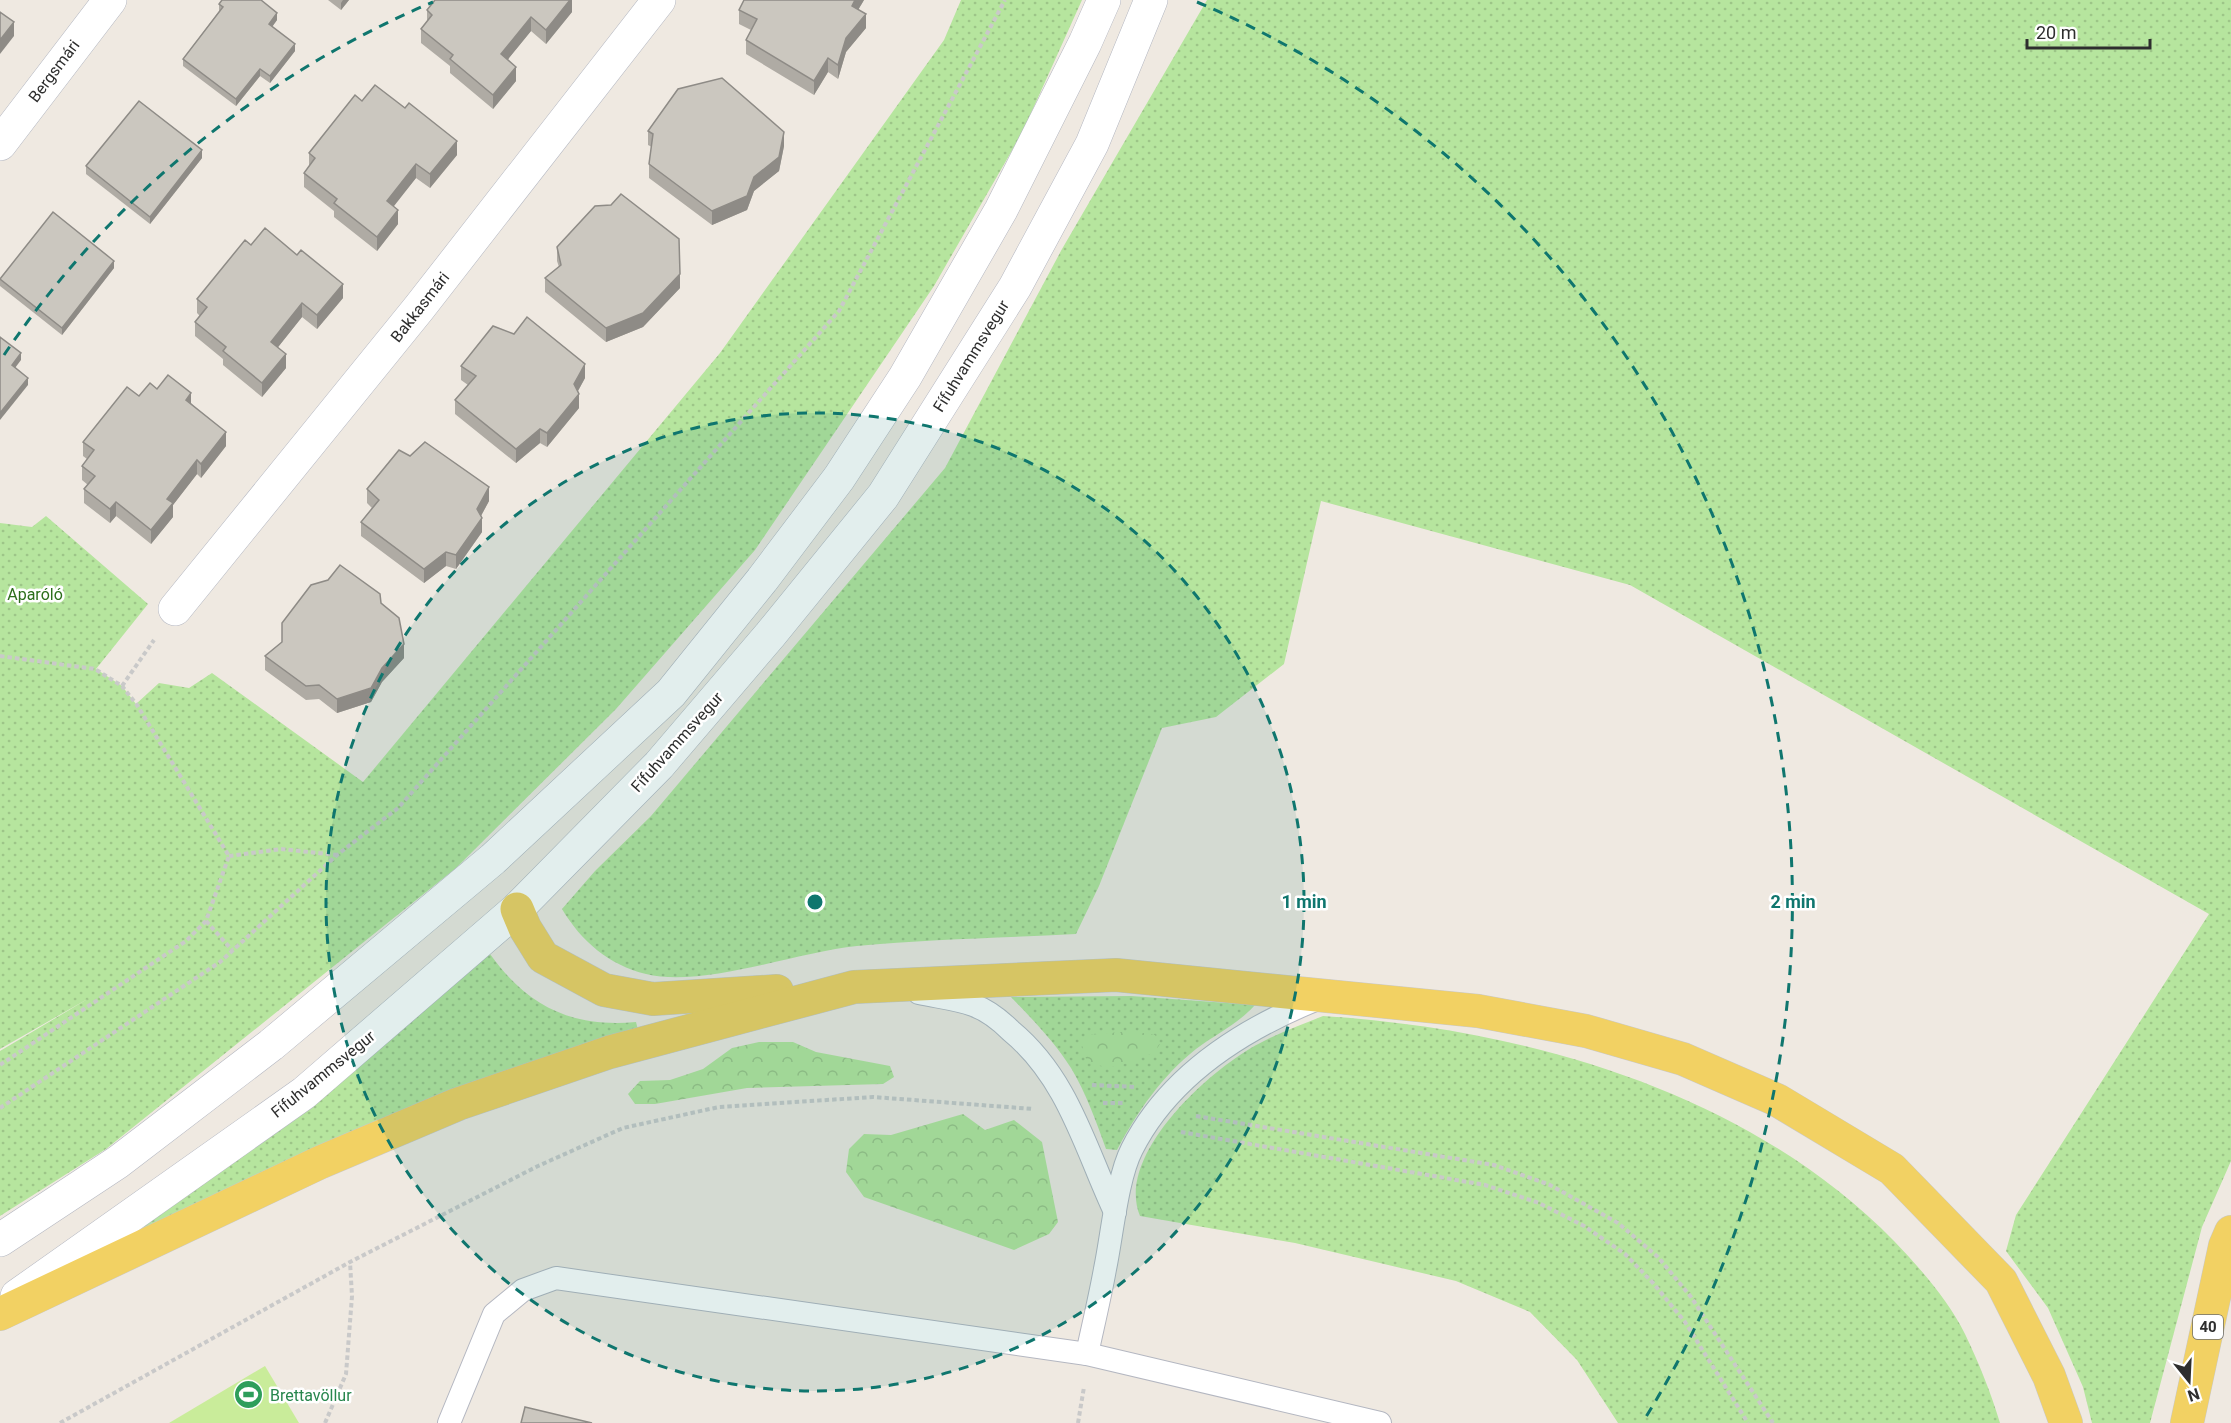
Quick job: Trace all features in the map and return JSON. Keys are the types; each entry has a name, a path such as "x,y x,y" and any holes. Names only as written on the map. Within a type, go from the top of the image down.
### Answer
{"main road":[{"name":"Bergsmári","path":"0,144 110,0"},
{"name":"Bakkasmári","path":"175,609 419,308 659,0"},
{"path":"0,1240 118,1162 271,1045 493,859 671,693 762,580 839,478 905,377 1001,210 1085,43 1104,0"},
{"name":"Fífuhvammsvegur","path":"0,1309 304,1093 517,909 659,765 770,635 883,496 1021,277 1092,144 1151,0"},
{"path":"671,693 657,725 638,756 527,875 519,891 517,909 525,928 543,957 604,990 652,999 866,986 1116,975 1478,1011 1586,1031 1683,1059 1777,1100 1892,1169 2001,1281 2049,1376 2066,1423"},
{"path":"0,1314 321,1162 458,1104 610,1053 724,1020 866,986"},
{"name":"40","path":"2187,1423 2225,1246 2231,1232"}],"lane":[{"path":"866,986 975,1005 1001,1022 1029,1045 1048,1068 1070,1106 1115,1212"},
{"path":"1087,1354 1115,1212 1131,1150 1165,1100 1189,1076 1230,1044 1273,1017 1327,995"},
{"path":"449,1423 494,1314 523,1290 556,1278 1087,1354 1380,1423"}],"path":[{"path":"0,1108 210,968 337,855 398,808 839,311 1005,0"},
{"path":"122,686 175,609"},
{"path":"0,656 95,669 122,686 229,856"},
{"path":"229,856 281,849 337,855"},
{"path":"0,1065 186,941 206,921 229,856"},
{"path":"206,921 232,950"},
{"path":"1088,1086 1133,1086 1143,1090"},
{"path":"60,1423 350,1262 538,1166 623,1128 720,1107 873,1097 1014,1106"},
{"path":"1097,1102 1125,1103"},
{"path":"1186,1112 1215,1120 1494,1165 1550,1185 1618,1223 1658,1257 1691,1297 1773,1423"},
{"path":"1175,1128 1196,1136 1485,1185 1539,1203 1584,1226 1625,1254 1653,1282 1685,1322 1748,1423"},
{"path":"324,1423 346,1374 352,1296 350,1262"}],"green space":[{"name":"Aparóló","path":"961,0 1082,0 1022,133 934,286 755,550 616,709 456,868 106,1149 0,1216 0,1051 91,997 0,1049 0,523 32,527 46,516 148,604 96,669 122,686 136,704 159,683 189,688 212,673 363,782 720,353 944,40"},
{"path":"1207,0 2231,0 2231,1161 2202,1227 2150,1423 2092,1423 2083,1387 2048,1308 2006,1251 2016,1215 2209,914 1630,585 1321,501 1284,664 1216,717 1162,728 1099,886 1076,934 857,946 722,973 669,977 633,970 608,958 587,941 562,909 595,871 651,816 945,468 1062,249"},
{"path":"490,954 519,987 553,1010 591,1021 636,1022 638,1030 135,1232 313,1105"},
{"path":"1131,996 1255,1005 1241,1018 1196,1049 1172,1071 1151,1095 1117,1150 1106,1149 1086,1097 1071,1068 1050,1039 1011,997"},
{"path":"1323,1016 1400,1023 1478,1036 1555,1054 1630,1078 1703,1108 1772,1145 1836,1189 1894,1241 1923,1273 1942,1297 1965,1334 2000,1423 1618,1423 1577,1360 1530,1312 1456,1281 1295,1243 1140,1216 1136,1192 1141,1166 1155,1140 1174,1114 1196,1091 1243,1053 1271,1037"},
{"path":"1131,1031 1155,1035 1160,1044 1154,1053 1115,1066 1107,1067 1087,1062 1081,1042 1089,1035"},
{"path":"759,1042 793,1042 816,1052 890,1066 894,1077 883,1084 747,1088 655,1104 635,1104 628,1094 640,1081 670,1080 703,1069 732,1048"},
{"path":"963,1114 985,1130 1014,1120 1042,1142 1058,1222 1049,1234 1014,1250 864,1197 846,1172 849,1149 864,1134 891,1135"},
{"name":"Brettavöllur","path":"265,1366 299,1423 169,1423"}],"building":[{"path":"222,0 261,0 277,13 269,24 295,44 270,76 260,69 236,99 183,59 223,7 219,4"},
{"path":"435,0 570,0 546,30 531,17 501,54 516,67 493,95 450,59 453,55 421,29 432,15 427,10"},
{"path":"744,0 855,0 852,6 866,14 846,38 838,65 828,58 814,81 746,40 757,19 739,10"},
{"path":"0,12 14,22 0,40"},
{"path":"722,78 784,132 779,157 754,177 747,196 712,211 649,164 653,134 648,131 678,89"},
{"path":"375,85 405,108 409,103 457,141 430,174 416,164 387,201 398,210 377,237 334,203 337,199 304,173 315,158 309,153 355,95 362,101"},
{"path":"139,101 202,150 150,217 86,166"},
{"path":"621,194 679,239 680,274 643,313 606,328 545,278 561,265 557,247 595,206 611,205"},
{"path":"53,212 114,261 62,328 0,279"},
{"path":"265,228 297,255 301,250 343,284 317,315 302,303 271,342 286,354 262,383 223,351 226,347 195,322 207,307 197,299 245,240 251,245"},
{"path":"527,317 585,364 574,384 579,394 547,433 540,429 516,449 455,400 476,376 461,366 493,326 514,334"},
{"path":"0,337 21,353 12,365 28,378 0,413"},
{"path":"168,375 191,393 186,400 226,432 201,464 197,460 167,499 173,503 151,530 116,502 110,509 84,489 95,476 82,466 94,450 83,442 127,387 139,396 150,383 157,389"},
{"path":"425,442 489,487 477,509 482,518 456,555 446,552 424,569 361,522 379,500 367,489 399,450 410,456"},
{"path":"340,565 380,594 381,603 399,618 404,644 382,668 371,688 337,699 319,685 306,686 265,656 282,642 282,623 311,585 328,580"},
{"path":"525,1407 592,1423 521,1423"}],"place":[{"name":"Brettavöllur","path":"249,1395"}]}
